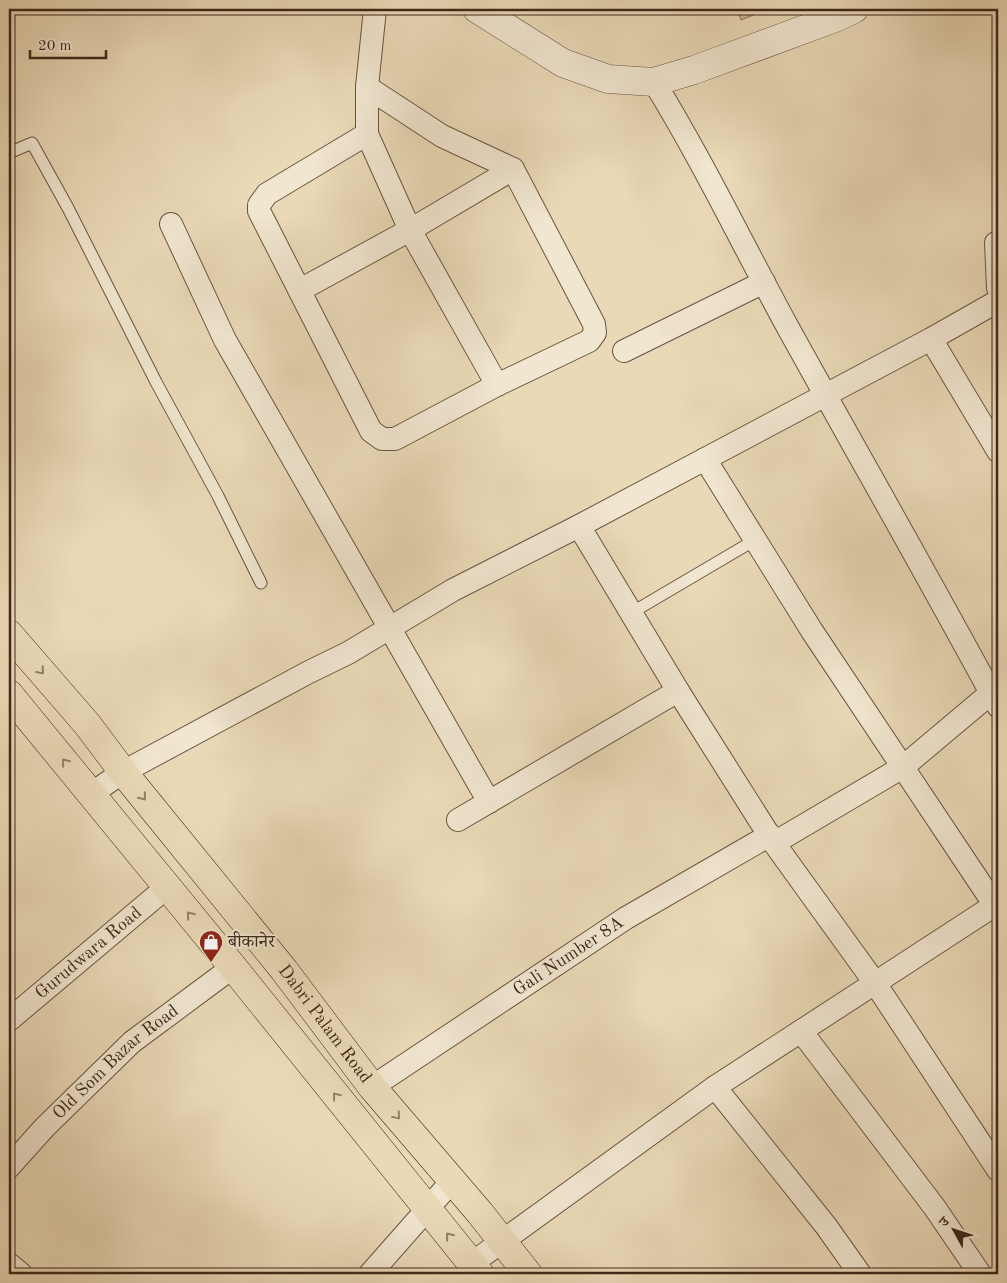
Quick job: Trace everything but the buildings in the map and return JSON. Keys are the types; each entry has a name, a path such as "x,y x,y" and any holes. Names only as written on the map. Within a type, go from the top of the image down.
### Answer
{"main road":[{"name":"Dabri Palam Road","path":"9,634 87,724 123,772 284,970 372,1087 480,1213 528,1274"},
{"name":"Dabri Palam Road","path":"9,694 233,967 476,1269"}],"street":[{"path":"375,9 367,86 368,134 410,230 497,385"},
{"path":"477,9 563,63 608,79 654,82 694,70 854,9"},
{"path":"654,82 673,112 825,395 996,697"},
{"path":"367,86 442,136 512,169 594,324 595,333 589,341 497,385 395,439 382,439 371,431 260,211 259,205 267,194 368,134"},
{"path":"300,290 410,230 512,169"},
{"path":"171,224 225,340 489,802"},
{"path":"998,242 996,243 998,288"},
{"path":"624,351 764,282"},
{"path":"91,794 123,772 348,653 454,590 579,526 931,339 998,301"},
{"path":"931,339 998,451"},
{"path":"476,1269 502,1241 715,1087 997,906 812,631 705,459"},
{"path":"579,526 678,690 772,839 875,983 998,1170"},
{"path":"458,820 678,690"},
{"name":"Gali Number 8A","path":"372,1087 626,918 903,767 996,697"},
{"name":"Gurudwara Road","path":"9,1020 167,887"},
{"name":"Old Som Bazar Road","path":"9,1167 45,1127 132,1042 233,967"},
{"path":"801,1031 935,1208 980,1274"},
{"path":"715,1087 826,1226 860,1274"},
{"path":"370,1274 452,1181"},
{"path":"9,1264 21,1274"}],"lane":[{"path":"9,153 32,142 68,208 156,382 218,496 261,583"},
{"path":"631,613 756,540"}],"shaded area":[{"path":"737,9 768,9 741,20"}],"place":[{"name":"बीकानेर","path":"211,963"}]}
